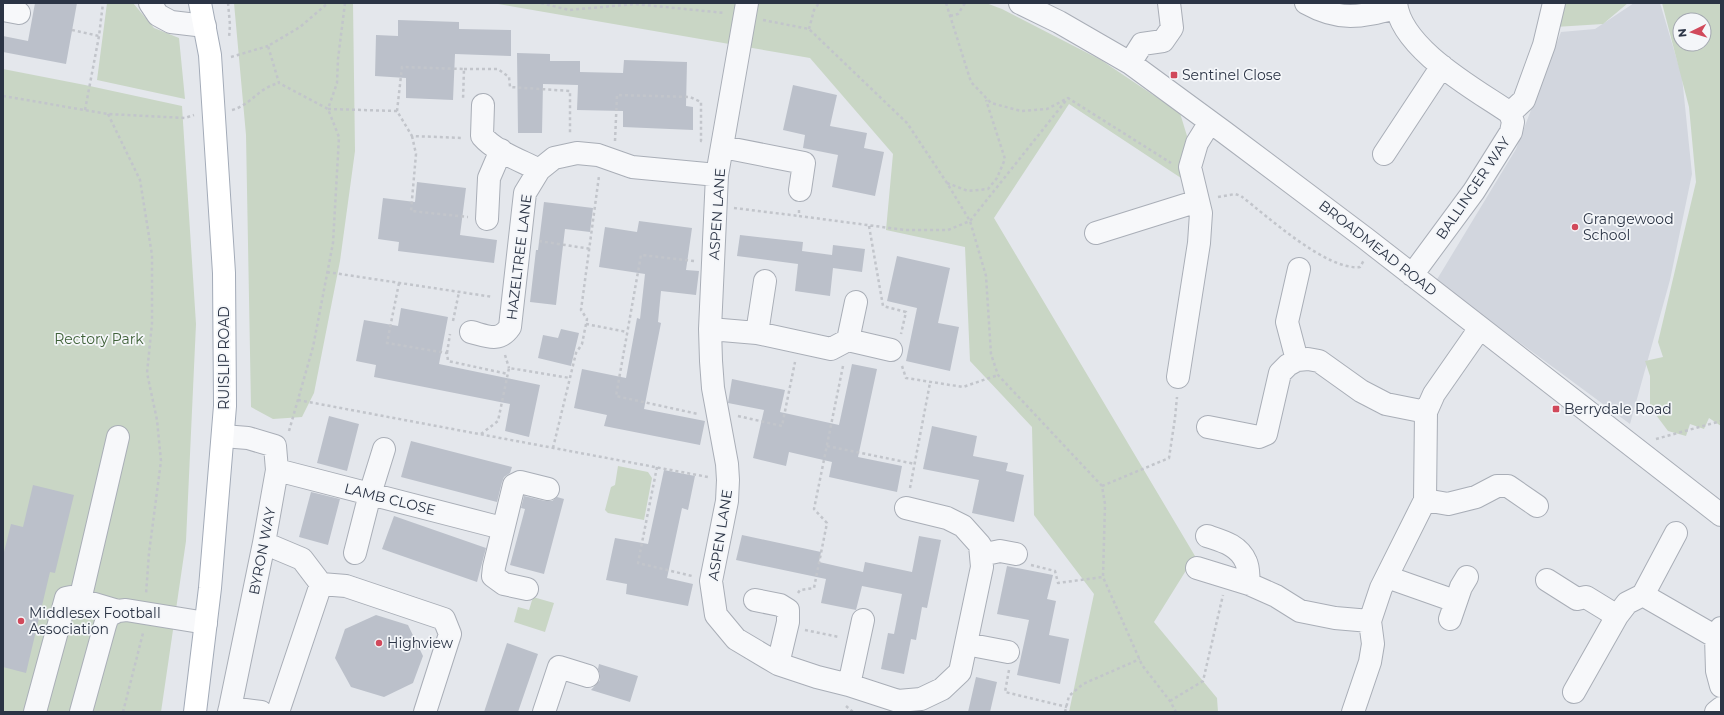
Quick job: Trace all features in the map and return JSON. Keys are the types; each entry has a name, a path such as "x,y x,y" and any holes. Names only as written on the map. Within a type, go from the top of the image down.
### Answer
{"main road":[{"name":"RUISLIP ROAD","path":"195,712 210,588 223,436 224,406 224,273 210,56 200,3"}],"street":[{"path":"150,3 158,15 171,22 205,26"},
{"name":"BROADMEAD ROAD","path":"1020,3 1059,22 1130,63 1373,245 1721,515"},
{"path":"1130,63 1142,44 1164,41 1172,28 1169,3"},
{"path":"1306,3 1324,13 1348,16 1370,14 1396,5 1407,30 1416,44 1442,66 1510,113 1524,100 1544,45 1554,3"},
{"name":"ASPEN LANE","path":"746,10 717,175 710,329 712,388 727,464 728,480 727,501 712,581 716,615 736,639 778,664 817,677 849,685 898,701 921,699 942,689 960,672 982,567 980,545 964,526 947,518 906,508"},
{"path":"1384,154 1442,66"},
{"path":"472,106 482,136 487,141 539,170"},
{"name":"BALLINGER WAY","path":"1412,275 1474,191 1511,132 1513,122 1510,113"},
{"path":"1178,376 1199,243 1201,213 1190,167 1197,143 1210,122"},
{"name":"ASPEN LANE","path":"723,147 804,162 800,190"},
{"path":"487,219 489,178 501,150"},
{"name":"HAZELTREE LANE","path":"471,332 498,338 505,334 510,327 525,193 539,170 554,158 577,153 591,154 632,167 717,175"},
{"path":"1096,233 1198,202"},
{"path":"1297,360 1287,322 1299,268"},
{"path":"757,333 765,281"},
{"path":"848,340 856,302"},
{"path":"1353,712 1370,662 1373,644 1370,621 1381,588 1425,500 1426,412 1434,394 1480,328"},
{"path":"710,329 726,329 757,333 831,349 848,340 897,351"},
{"path":"1208,427 1259,437 1266,434 1273,410 1280,373 1288,365 1297,360 1308,359 1319,361 1361,391 1386,404 1426,412"},
{"name":"BYRON WAY","path":"223,436 248,438 275,446 277,470 264,543 229,710 261,712"},
{"path":"80,600 118,437"},
{"path":"355,554 370,494 384,449"},
{"name":"LAMB CLOSE","path":"277,470 502,528"},
{"path":"527,589 504,584 493,576 502,528 514,485 520,482 548,488"},
{"path":"1425,500 1448,504 1476,497 1497,486 1508,486 1537,506"},
{"path":"1574,692 1617,616 1627,603 1643,595 1676,533"},
{"path":"1206,536 1228,543 1237,550 1246,562 1249,584"},
{"path":"264,543 302,559 321,584 346,586 444,620 450,634 425,712"},
{"path":"981,555 1000,552 1016,554"},
{"path":"1249,584 1258,558"},
{"path":"1197,568 1249,584 1276,596 1300,611 1335,618 1370,621"},
{"path":"1387,577 1452,610 1461,586 1467,577"},
{"path":"1547,580 1577,599 1586,597 1617,616"},
{"path":"278,712 321,584"},
{"path":"1643,595 1718,632 1717,671 1721,686"},
{"path":"35,712 66,598 71,597 118,611"},
{"path":"755,600 780,605 788,619 778,664"},
{"path":"81,712 108,616 118,611 126,610 206,623"},
{"path":"849,685 863,620"},
{"path":"966,644 1008,652"},
{"path":"544,712 559,667 588,676"},
{"path":"1716,712 1721,708"}],"path":[{"path":"85,110 99,36 103,3"},
{"path":"230,57 268,46 300,27 328,3"},
{"path":"288,435 313,347 333,243 339,137 328,109 337,83 338,58 345,3"},
{"path":"541,3 569,10 635,4 726,13 746,10 809,28 907,123 947,183 970,221 986,276 991,354 998,375 1102,486 1105,504 1103,577 1142,665 1170,701 1176,712"},
{"path":"809,28 814,10 819,3"},
{"path":"946,3 971,82 991,103 1021,111 1046,109 1068,98"},
{"path":"950,16 958,14 965,3"},
{"path":"72,30 99,36"},
{"path":"268,46 279,83"},
{"path":"487,219 411,211 416,154 412,136 397,111 402,67 498,70 510,77 510,88 570,91 570,155"},
{"path":"464,69 472,106"},
{"path":"226,112 240,108 268,86 279,83 328,109 397,111"},
{"path":"553,448 576,353 582,344 587,319 581,310 600,174 605,158 615,143 617,95 690,97 701,102 701,141 723,147"},
{"path":"3,96 108,114 185,118 189,116"},
{"path":"947,183 968,191 988,189 997,178 1005,159 986,98"},
{"path":"1068,98 1178,168 1190,167"},
{"path":"716,206 905,230 948,230 970,221 1068,98"},
{"path":"108,114 140,180 152,255 152,323 147,372 157,420 161,461 149,553 143,635 123,712"},
{"path":"460,138 461,131"},
{"path":"412,136 460,138 482,136"},
{"path":"799,216 800,190"},
{"path":"1198,202 1227,195 1241,196 1315,253 1352,268 1360,267 1373,245"},
{"path":"869,226 883,306 906,312 897,351 906,378 963,387 998,375"},
{"path":"520,239 590,249"},
{"path":"714,263 641,255 616,396 699,414 718,415 726,413 782,426 800,342"},
{"path":"327,272 513,300"},
{"path":"399,283 387,343 447,353 448,362 508,374"},
{"path":"586,324 627,332"},
{"path":"848,340 814,510 827,523 814,588 800,590 788,619 858,641"},
{"path":"481,434 498,421 509,368 570,378"},
{"path":"1102,486 1169,458 1176,418 1178,376"},
{"path":"906,508 930,383"},
{"path":"298,400 728,480"},
{"path":"1630,443 1662,438 1721,420"},
{"path":"827,446 915,464"},
{"path":"657,467 638,563 712,581"},
{"path":"1016,554 1032,566 1055,571 1058,583 1103,577"},
{"path":"1170,701 1203,681 1228,578"},
{"path":"1008,652 1012,654 1005,692 1067,707"},
{"path":"1065,712 1069,696 1084,684 1140,659"}],"shaded area":[{"name":"Grangewood School","path":"1634,3 1660,3 1672,43 1672,52 1675,52 1682,77 1692,174 1670,280 1630,424 1436,281 1516,149 1561,32 1595,29"}],"green space":[{"path":"107,3 133,3 154,28 179,38 185,99 97,80"},
{"path":"234,3 353,3 355,151 340,261 314,393 302,417 273,419 251,407 246,135"},
{"path":"492,3 986,3 1002,9 1101,60 1180,113 1187,136 1181,178 1069,104 994,218 1195,556 1154,622 1217,698 1218,712 1069,712 1094,594 1034,515 1032,427 970,361 965,247 886,230 893,154 810,58"},
{"path":"1557,3 1628,3 1603,24 1555,27"},
{"path":"1662,3 1721,3 1721,426 1709,418 1704,429 1690,424 1686,436 1668,431 1650,407 1650,376 1645,361 1663,357 1658,342 1696,182 1689,107 1675,52 1712,52 1712,12 1672,12 1672,42"},
{"name":"Rectory Park","path":"3,69 182,106 196,324 186,541 161,712 3,712"},
{"path":"618,466 648,472 652,478 644,520 608,513 605,510 611,487 615,485"},
{"path":"533,597 554,603 545,632 514,622 518,607 529,610"}],"building":[{"path":"35,3 77,3 66,64 3,52 3,36 28,41"},
{"path":"398,20 459,22 459,29 511,30 511,56 455,54 453,100 406,98 406,78 375,76 376,35 398,36"},
{"path":"517,53 550,54 550,61 580,61 580,72 623,73 624,60 687,62 686,106 693,107 693,130 623,127 623,111 577,110 578,85 543,84 542,133 518,133"},
{"path":"793,85 837,95 830,126 867,133 864,148 884,152 875,196 832,187 838,155 803,148 805,135 783,130"},
{"path":"417,182 466,188 460,235 497,240 494,263 398,251 399,242 378,239 383,198 415,202"},
{"path":"544,202 593,208 590,232 565,229 556,305 530,302 536,250 538,250"},
{"path":"639,221 692,228 686,270 699,271 696,295 661,291 658,322 661,323 644,409 705,421 700,445 604,426 607,415 574,408 582,369 626,378 637,318 640,319 645,274 599,267 605,227 637,232"},
{"path":"740,235 803,242 802,251 832,255 833,245 865,249 862,272 833,268 830,296 795,291 798,264 737,256"},
{"path":"897,256 950,268 938,323 959,327 950,371 906,361 917,308 887,301"},
{"path":"401,308 448,317 439,364 540,385 529,437 505,431 510,404 374,377 376,365 356,361 364,320 398,326"},
{"path":"561,329 579,333 571,366 538,358 543,335 558,338"},
{"path":"852,364 877,369 858,457 902,466 897,492 829,477 832,462 789,452 786,466 753,458 764,410 728,403 732,379 785,390 780,412 839,425"},
{"path":"329,416 359,424 347,471 317,463"},
{"path":"932,426 977,436 973,456 1008,463 1006,471 1024,475 1014,522 972,513 979,480 923,469"},
{"path":"411,441 512,467 510,473 504,477 497,502 401,477"},
{"path":"664,470 695,476 688,510 682,508 667,578 693,584 688,606 626,594 627,584 606,580 615,538 648,544"},
{"name":"Middlesex Football Association","path":"33,485 74,495 55,573 50,572 26,673 3,667 3,556 11,524 23,527"},
{"path":"311,492 340,499 328,545 299,537"},
{"path":"524,496 545,501 552,501 557,497 564,499 544,574 510,565 525,509 521,508"},
{"path":"394,516 486,548 477,582 382,549"},
{"path":"742,535 821,552 819,562 863,572 865,562 912,572 919,536 941,540 927,608 922,607 916,640 911,639 904,674 881,669 888,633 894,634 902,594 862,586 856,610 821,603 826,579 736,560"},
{"path":"1007,566 1053,575 1047,599 1056,601 1049,635 1069,639 1060,684 1017,675 1029,620 997,614"},
{"name":"Highview","path":"376,615 408,625 423,656 413,683 384,697 351,687 335,658 345,629"},
{"path":"507,643 538,654 518,712 484,712"},
{"path":"599,664 638,676 630,702 591,690 600,680 598,669"},
{"path":"976,677 997,682 990,712 968,712"}],"place":[{"name":"Sentinel Close","path":"1174,75"},
{"name":"Grangewood School","path":"1575,227"},
{"name":"Berrydale Road","path":"1556,409"},
{"name":"Middlesex Football Association","path":"21,621"},
{"name":"Highview","path":"379,643"}]}
